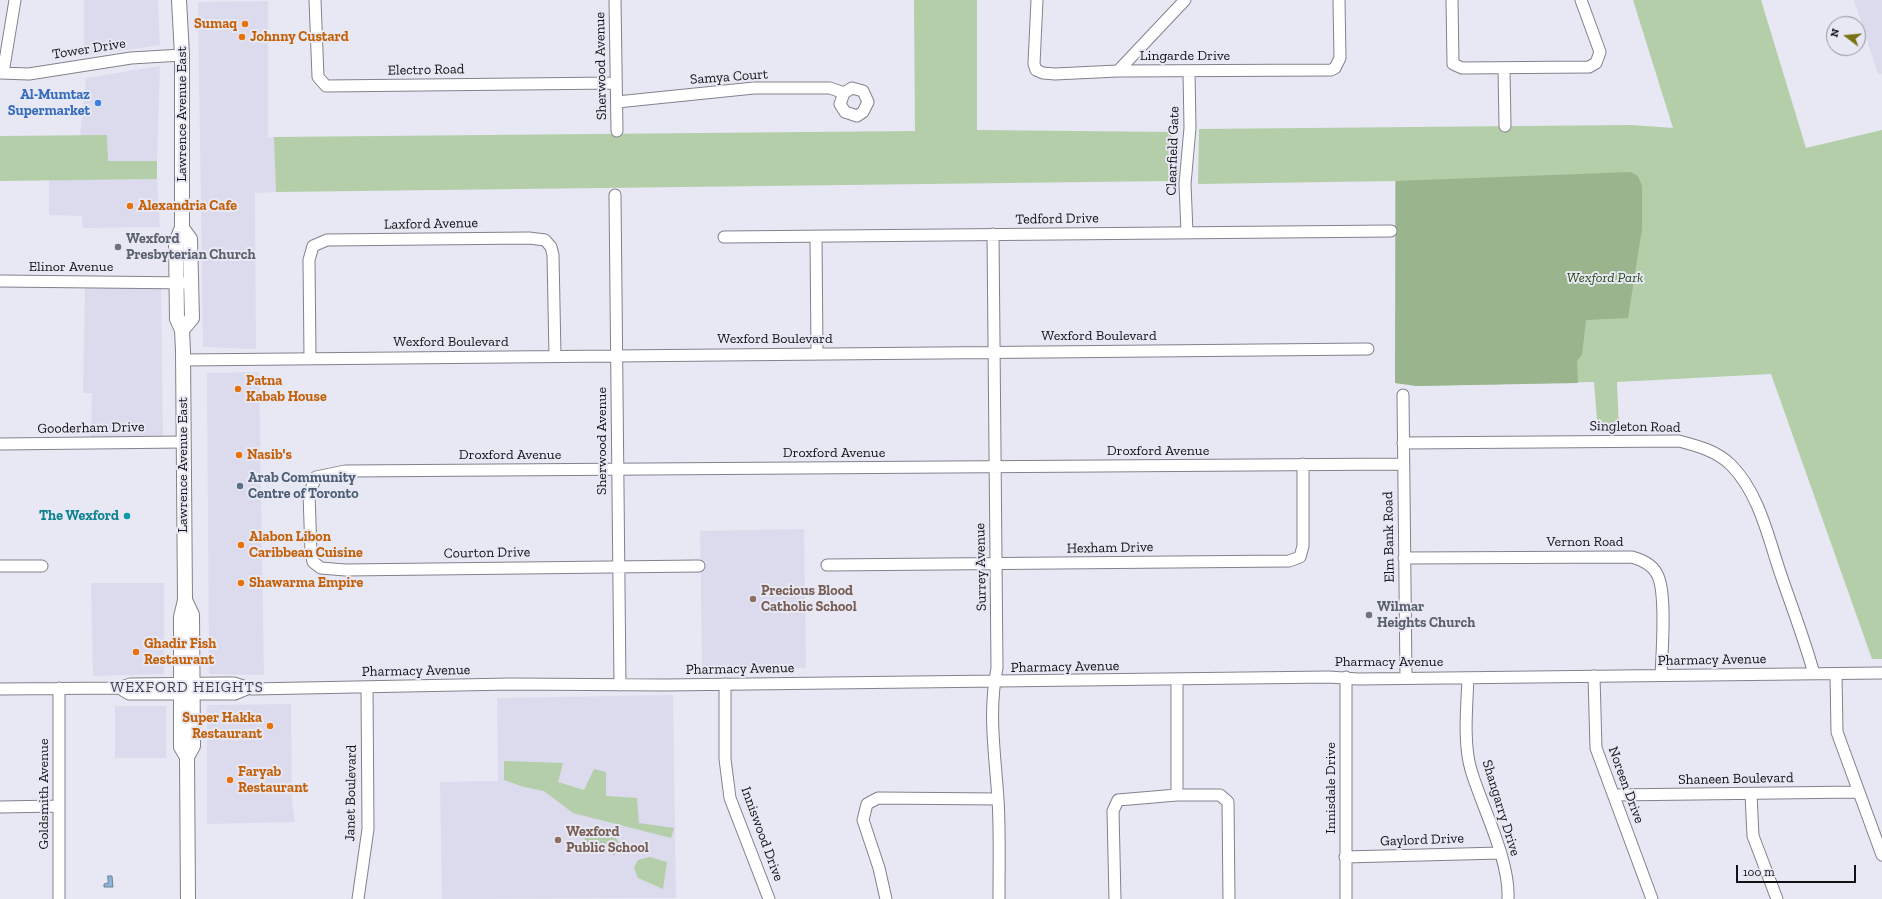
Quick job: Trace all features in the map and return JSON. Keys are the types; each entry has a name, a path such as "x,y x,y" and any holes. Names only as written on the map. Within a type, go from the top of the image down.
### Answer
{"main road":[{"name":"Lawrence Avenue East","path":"179,0 182,55 182,228 176,242 177,319 182,330 183,360 185,600 181,617 187,688 181,747 187,757 188,899"},
{"name":"Lawrence Avenue East","path":"182,228 190,239 192,318 182,330"}],"street":[{"path":"2,73 15,0"},
{"name":"Electro Road","path":"315,0 318,77 326,86 616,83"},
{"name":"Sherwood Avenue","path":"615,0 617,131"},
{"name":"Lingarde Drive","path":"1037,0 1034,59 1036,70 1043,73 1055,74 1118,71 1322,71 1336,68 1340,58 1339,0"},
{"path":"1118,71 1184,0"},
{"path":"1452,0 1453,64 1462,68 1504,69 1589,67 1596,63 1600,52 1581,0"},
{"name":"Tower Drive","path":"2,73 29,74 131,58 182,55"},
{"path":"1504,69 1505,126"},
{"name":"Clearfield Gate","path":"1187,232 1185,184 1190,128 1189,72"},
{"name":"Samya Court","path":"617,102 754,88 830,88 844,93"},
{"name":"Sherwood Avenue","path":"615,195 620,686"},
{"name":"Tedford Drive","path":"724,237 1391,231"},
{"name":"Surrey Avenue","path":"993,234 997,668 992,699 993,747 998,799 999,899"},
{"path":"816,236 817,354"},
{"name":"Laxford Avenue","path":"310,357 309,260 313,246 327,240 521,238 545,240 551,247 553,256 555,356"},
{"name":"Elinor Avenue","path":"0,281 191,283"},
{"name":"Wexford Boulevard","path":"183,360 310,357 1368,349"},
{"name":"Elm Bank Road","path":"1403,395 1406,678"},
{"name":"Singleton Road","path":"1403,444 1679,441 1699,446 1715,454 1731,465 1746,484 1760,516 1814,674"},
{"name":"Gooderham Drive","path":"0,444 183,442"},
{"name":"Hexham Drive","path":"827,565 1289,561 1300,557 1303,546 1302,464"},
{"name":"Droxford Avenue","path":"310,527 309,494 316,477 345,471 1403,464"},
{"name":"Courton Drive","path":"310,527 313,562 321,568 345,570 699,566"},
{"name":"Vernon Road","path":"1404,558 1632,556 1644,560 1657,574 1662,592 1661,676"},
{"path":"0,566 42,566"},
{"path":"1836,674 1837,732 1882,855"},
{"name":"Pharmacy Avenue","path":"0,689 119,688 130,684 187,688 234,683 247,689 367,688 510,684 620,686 1346,677 1358,679 1882,674"},
{"name":"Noreen Drive","path":"1594,676 1596,748 1652,899"},
{"name":"Innisdale Drive","path":"1346,677 1346,899"},
{"name":"Shangarry Drive","path":"1468,678 1467,730 1470,768 1500,853 1509,889 1508,899"},
{"path":"1177,680 1177,795"},
{"name":"Inniswood Drive","path":"725,684 725,759 730,798 769,899"},
{"name":"Goldsmith Avenue","path":"59,688 59,899"},
{"name":"Janet Boulevard","path":"358,899 368,830 367,688"},
{"name":"Shaneen Boulevard","path":"1614,796 1858,792"},
{"path":"1751,794 1753,836 1777,899"},
{"path":"1115,899 1113,811 1118,800 1177,795 1220,795 1228,802 1229,899"},
{"path":"886,899 879,868 863,820 866,804 878,798 998,799"},
{"path":"0,807 58,806"},
{"name":"Gaylord Drive","path":"1345,858 1500,853"}],"shaded area":[{"path":"84,0 158,0 160,45 84,56"},
{"path":"1854,0 1882,0 1882,74 1878,74 1866,37 1866,16 1859,16"},
{"path":"268,1 268,138 274,137 276,192 255,193 256,349 203,347 198,2"},
{"path":"160,66 157,161 108,161 107,136 80,136 86,78"},
{"path":"157,179 160,227 83,228 82,216 49,215 49,180"},
{"path":"85,285 161,287 163,437 91,438 92,393 83,393"},
{"path":"259,372 264,675 209,674 207,373"},
{"name":"Precious Blood Catholic School","path":"804,529 806,668 702,669 700,531"},
{"path":"91,583 164,583 164,674 93,676"},
{"name":"Wexford Public School","path":"673,695 676,898 442,899 440,782 498,781 497,698"},
{"path":"291,704 292,803 295,822 207,824 207,705"},
{"path":"115,706 166,706 166,758 115,758"}],"green space":[{"path":"914,0 977,0 977,130 1172,132 1169,181 276,192 274,137 915,131"},
{"path":"1633,0 1761,0 1806,148 1882,130 1882,659 1872,659 1771,374 1617,382 1619,431 1598,432 1594,382 1417,386 1395,383 1395,181 1198,184 1199,129 1632,125 1673,128"},
{"path":"107,135 108,161 157,161 157,179 0,181 0,136"},
{"name":"Wexford Park","path":"1631,172 1638,176 1642,186 1642,229 1628,318 1586,320 1582,355 1577,361 1578,383 1417,386 1395,383 1396,181"},
{"path":"504,761 563,763 558,782 584,790 594,769 606,772 606,796 637,798 639,823 674,828 671,838 573,813 544,791 524,787 504,780"},
{"path":"591,828 617,839 619,843 617,852 614,855 602,851 590,851 588,849 585,835 586,829"},
{"path":"650,857 667,862 663,889 638,878 634,868 638,860"}],"water":[{"path":"108,876 112,876 113,887 104,887 104,884 108,883"}],"place":[{"name":"Sumaq","path":"245,24"},
{"name":"Johnny Custard","path":"242,37"},
{"name":"Al-Mumtaz Supermarket","path":"98,103"},
{"name":"Alexandria Cafe","path":"130,206"},
{"name":"Wexford Presbyterian Church","path":"118,247"},
{"name":"Patna Kabab House","path":"238,389"},
{"name":"Nasib's","path":"239,455"},
{"name":"Arab Community Centre of Toronto","path":"240,486"},
{"name":"The Wexford","path":"127,516"},
{"name":"Alabon Libon Caribbean Cuisine","path":"241,545"},
{"name":"Shawarma Empire","path":"241,583"},
{"name":"Precious Blood Catholic School","path":"753,599"},
{"name":"Wilmar Heights Church","path":"1369,615"},
{"name":"Ghadir Fish Restaurant","path":"136,652"},
{"name":"Super Hakka Restaurant","path":"270,726"},
{"name":"Faryab Restaurant","path":"230,780"},
{"name":"Wexford Public School","path":"558,840"}],"district":[{"name":"WEXFORD HEIGHTS","path":"187,688"}]}
